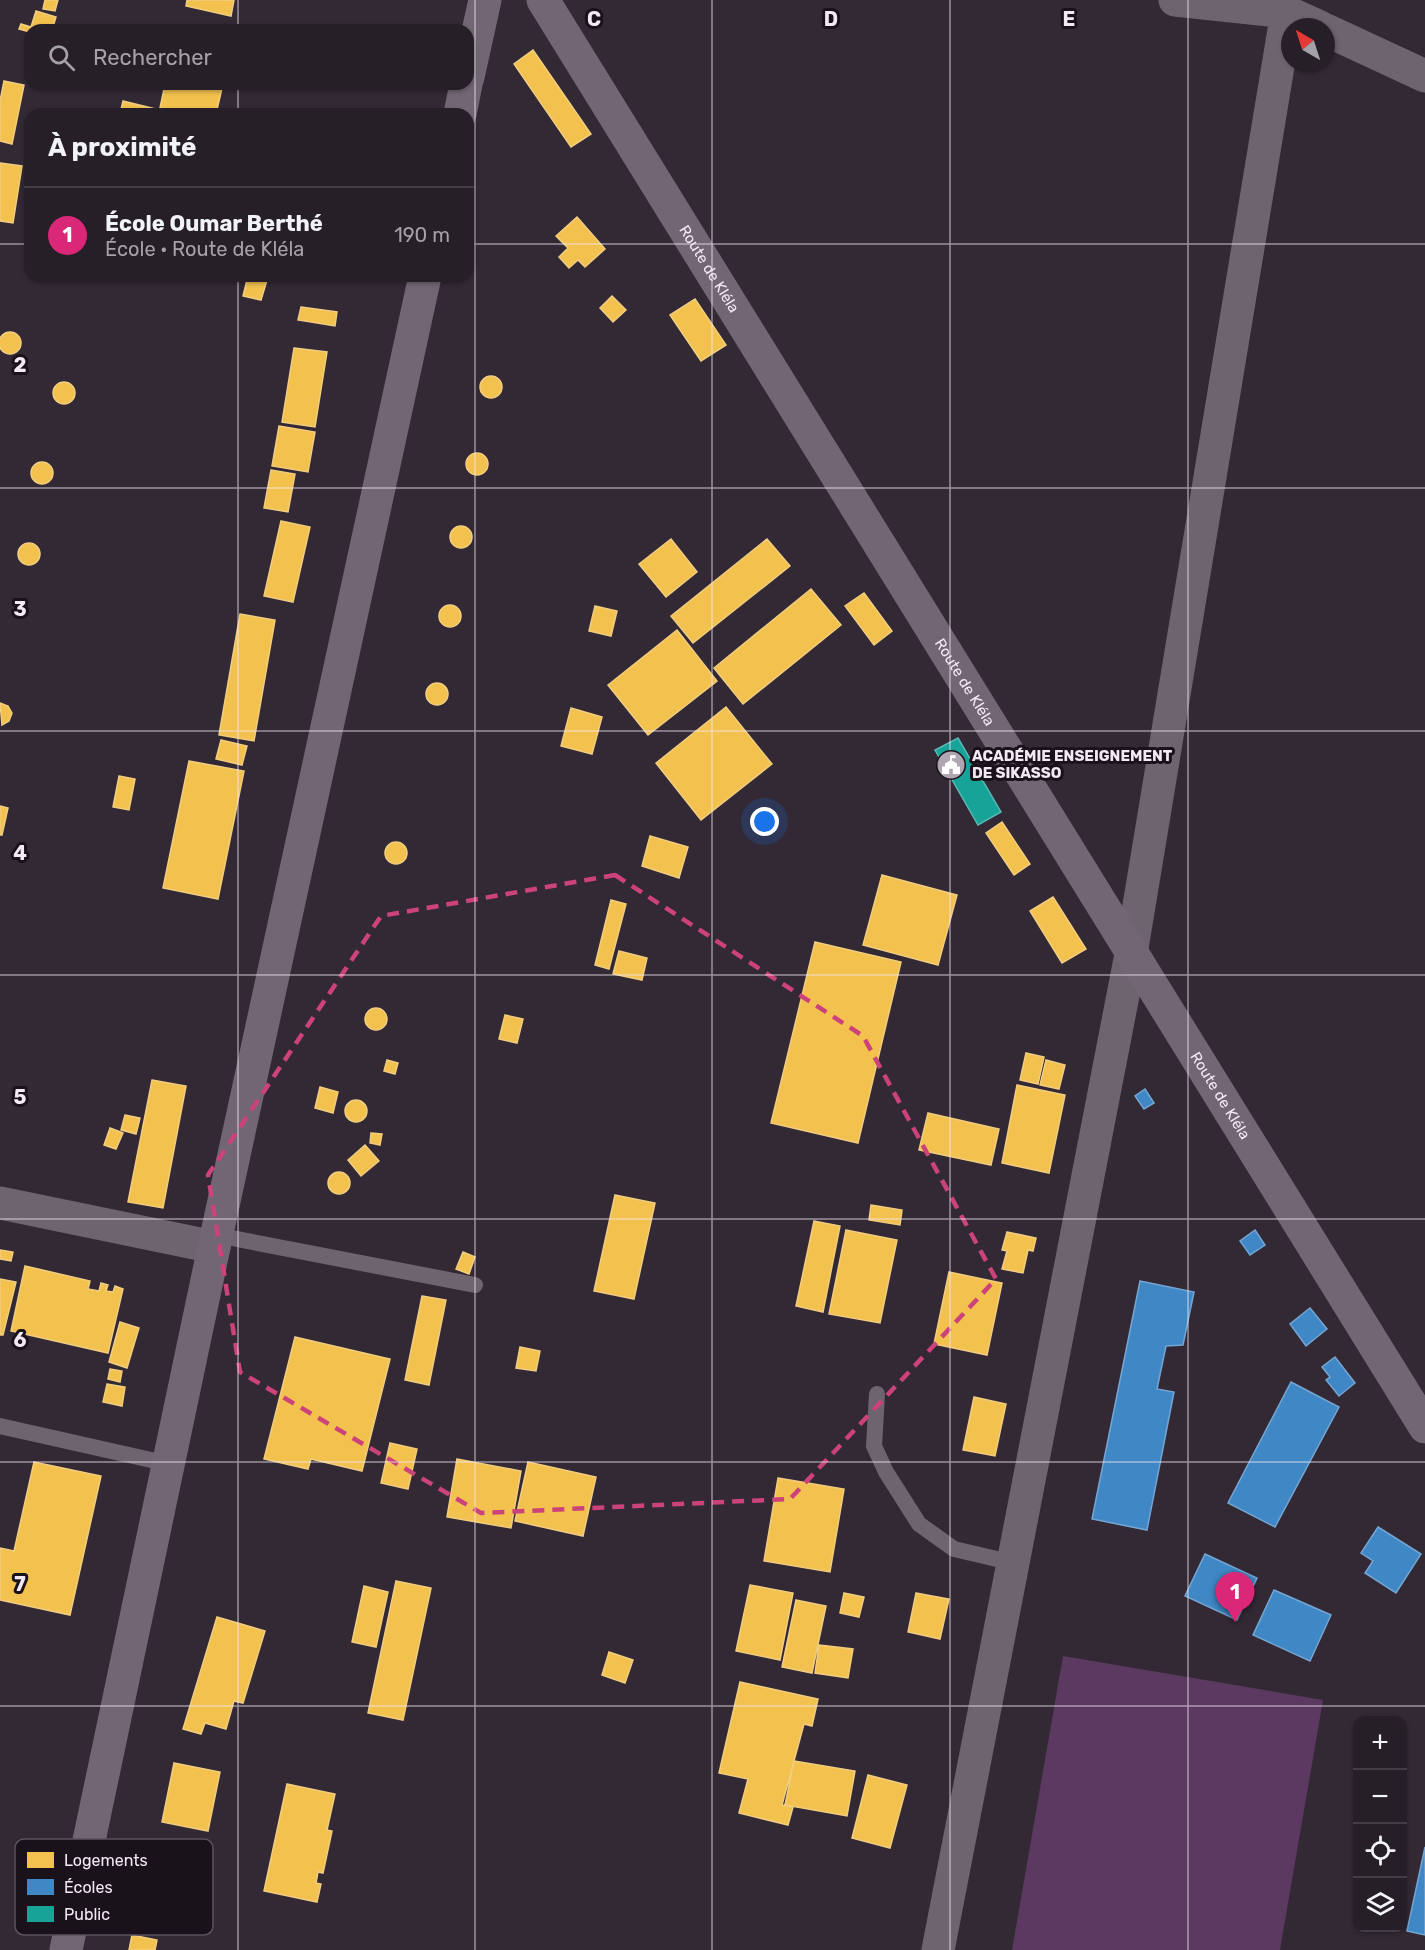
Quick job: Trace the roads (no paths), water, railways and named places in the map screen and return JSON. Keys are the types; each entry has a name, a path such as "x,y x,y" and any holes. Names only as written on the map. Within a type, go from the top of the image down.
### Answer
{"street":[{"path":"474,50 485,0"},
{"name":"Route de Kléla","path":"543,0 1425,1427"},
{"path":"1175,0 1287,12 1300,18"},
{"path":"938,1950 1131,954 1287,12"},
{"path":"1335,34 1425,76"},
{"path":"461,108 465,90"},
{"path":"90,1839 215,1241 424,282"},
{"path":"0,1203 215,1241"},
{"path":"66,1950 69,1935"}],"lane":[{"path":"215,1241 475,1286"},
{"path":"877,1394 874,1446 886,1472 919,1524 954,1549 1014,1563"},
{"path":"0,1426 169,1464"}],"place":[{"name":"ACADÉMIE ENSEIGNEMENT DE SIKASSO","path":"951,765"},
{"name":"École Oumar Berthé","path":"1235,1622"}]}
